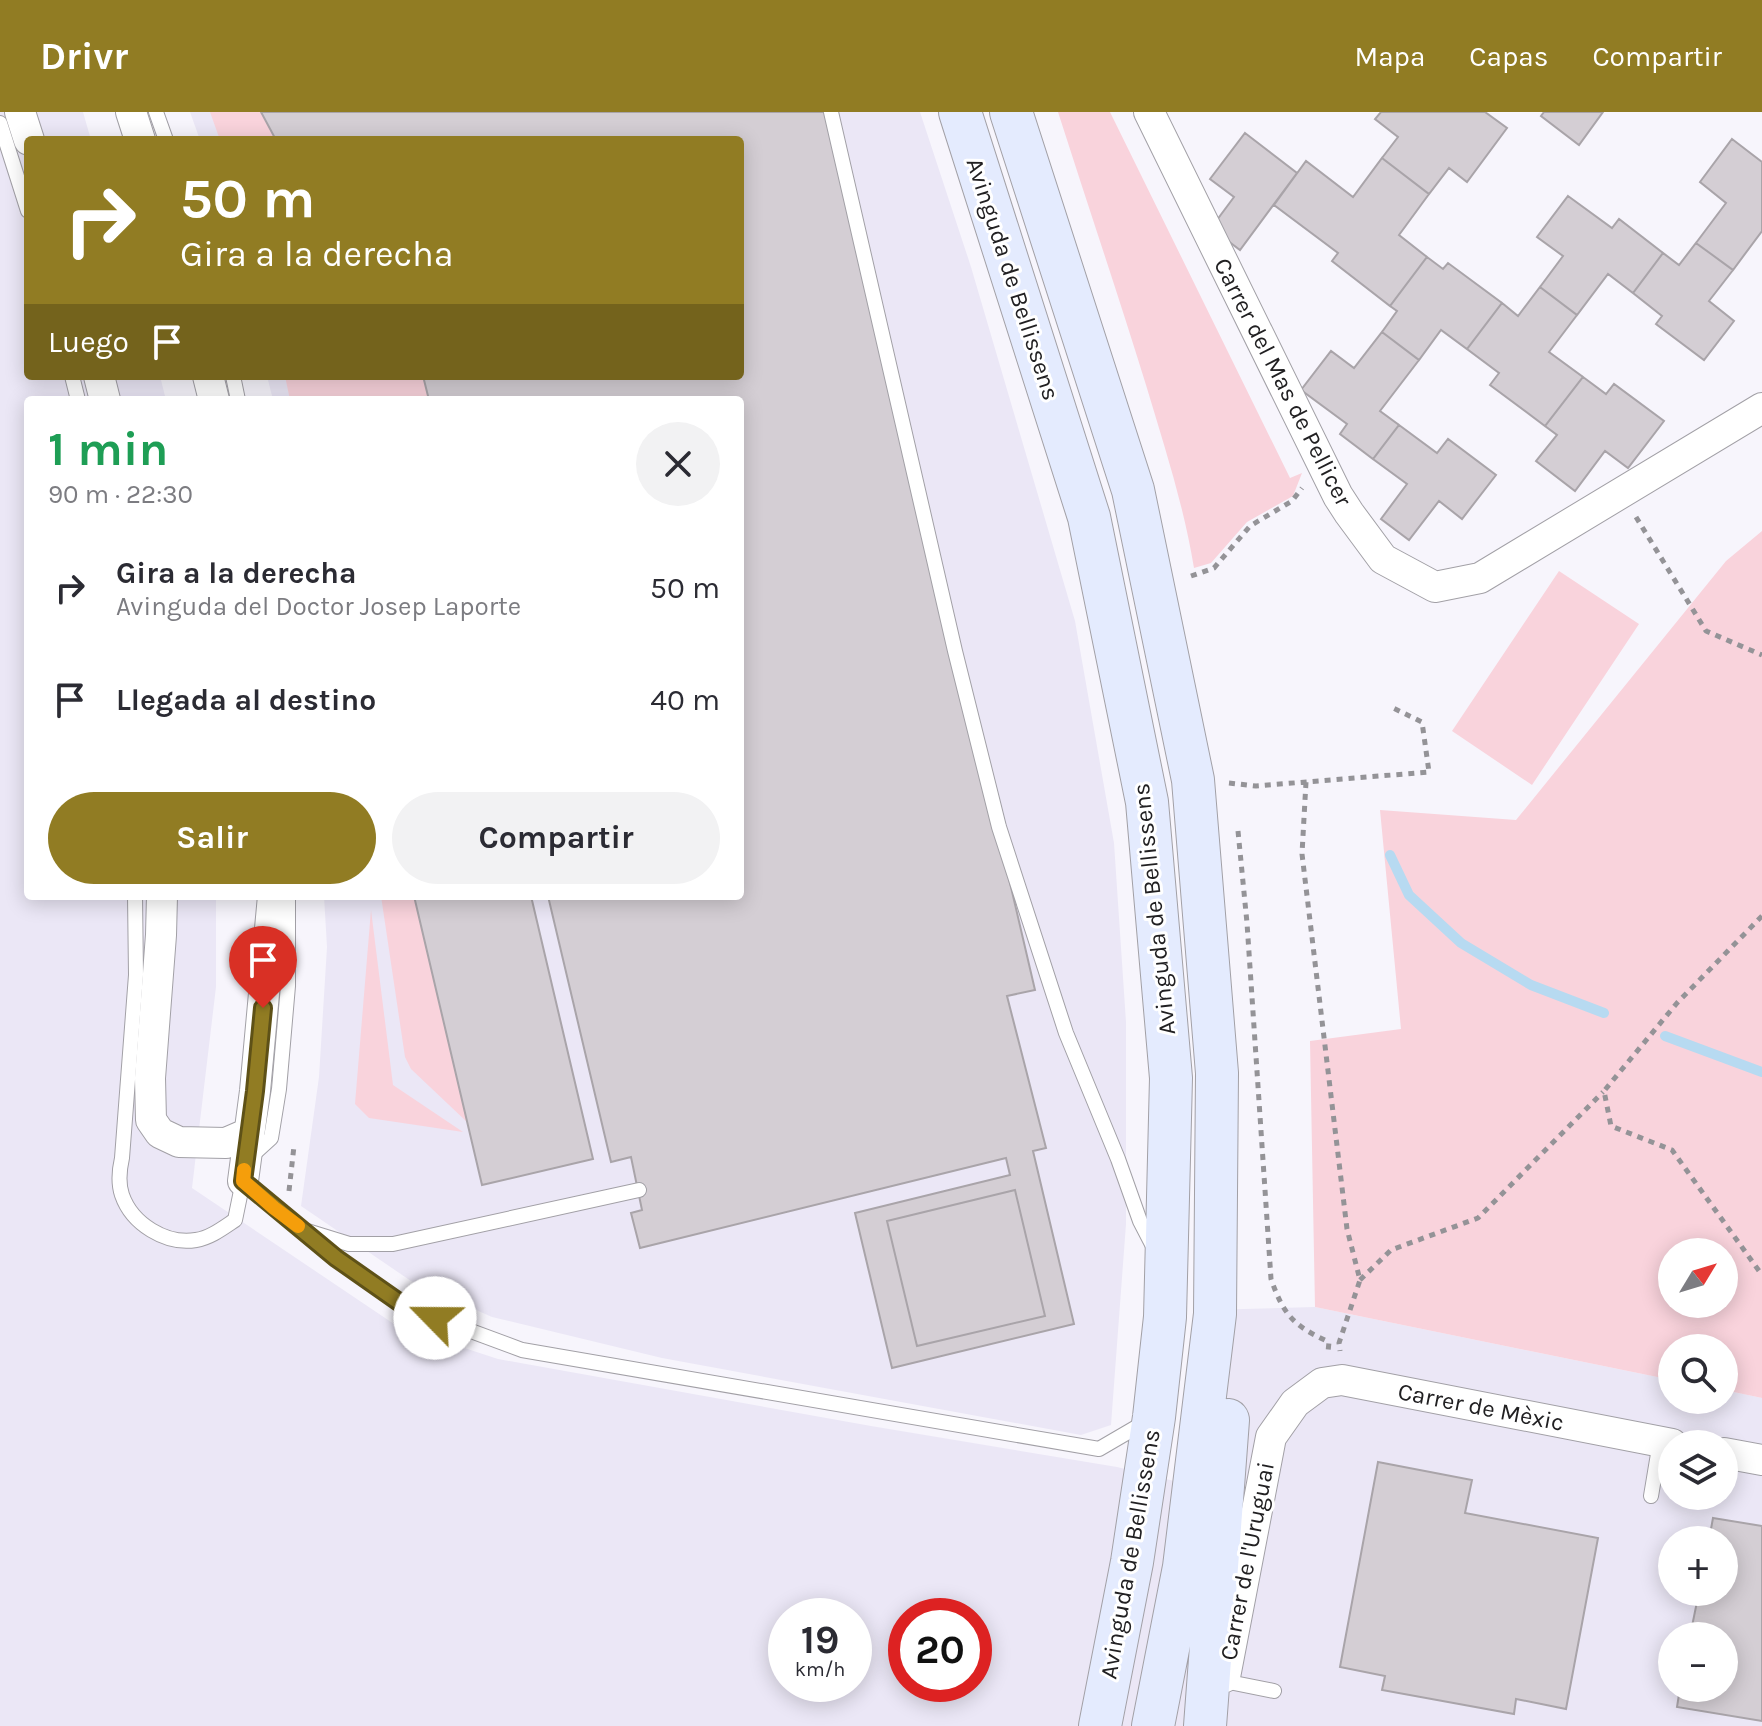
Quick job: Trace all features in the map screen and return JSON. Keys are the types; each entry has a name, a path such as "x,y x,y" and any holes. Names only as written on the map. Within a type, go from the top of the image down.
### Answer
{"main road":[{"name":"Avinguda de Bellissens","path":"960,112 1089,517 1147,802 1171,1078 1165,1317 1154,1417 1132,1562 1100,1726"},
{"name":"Avinguda de Bellissens","path":"1011,112 1133,490 1193,780 1217,1073 1215,1314 1184,1567 1153,1726"},
{"path":"1205,1726 1232,1373 1217,1073"}],"street":[{"path":"20,112 28,136"},
{"path":"131,112 139,136"},
{"name":"Carrer del Mas de Pellicer","path":"1149,112 1338,496 1383,559 1435,587 1480,578 1762,408"},
{"path":"162,900 150,1078 151,1120 160,1133 179,1142 226,1143 246,1158 273,900"},
{"name":"Carrer de l'Uruguai","path":"1216,1726 1271,1437 1295,1403 1322,1383 1342,1380"},
{"name":"Carrer de Mèxic","path":"1342,1380 1658,1441"},
{"path":"1738,1456 1762,1460"}],"lane":[{"path":"156,112 165,136"},
{"path":"831,112 999,827 1066,1033 1140,1221 1167,1272"},
{"path":"0,123 24,198"},
{"path":"135,900 136,975 119,1174 122,1195 131,1214 149,1229 181,1241 199,1240 235,1220 246,1158 271,1138 279,1089 288,986 288,900"},
{"path":"246,1158 274,1208 336,1258 406,1307 522,1350 1099,1449 1154,1417"},
{"path":"301,1229 349,1244 393,1244 639,1190"},
{"path":"1651,1496 1658,1471"},
{"path":"1224,1681 1274,1691"}],"path":[{"path":"1191,576 1214,568 1250,526 1292,501 1307,482"},
{"path":"1621,493 1706,631 1762,655"},
{"path":"1193,780 1256,786 1429,772 1422,722 1393,708"},
{"path":"1306,782 1302,854 1347,1229 1360,1280"},
{"path":"1342,1380 1339,1343 1360,1280 1391,1250 1478,1218 1604,1091 1677,1003 1762,916"},
{"path":"1604,1091 1611,1126 1672,1150 1762,1275"}],"shaded area":[{"path":"0,112 83,112 90,136 24,136 24,380 161,380 165,396 24,396 24,900 216,900 216,987 192,1188 397,1326 498,1359 1117,1467 1174,1481 1184,1391 1206,1310 1315,1307 1658,1377 1658,1414 1738,1414 1738,1393 1762,1398 1762,1726 0,1726"},
{"path":"190,112 920,112 971,267 1075,621 1114,843 1126,1022 1126,1224 1111,1425 1081,1435 662,1358 492,1317 411,1281 301,1206 319,1077 327,947 324,900 744,900 744,396 272,396 268,380 744,380 744,136 199,136"},
{"path":"210,112 261,112 274,136 219,136"},
{"path":"1058,112 1110,112 1290,478 1302,473 1293,496 1247,522 1211,563 1194,568 1160,430"},
{"path":"286,380 424,380 428,396 289,396"},
{"path":"1762,531 1762,1398 1738,1393 1738,1334 1658,1334 1658,1377 1315,1307 1310,1041 1401,1029 1380,810 1516,820 1726,561"},
{"path":"1559,571 1639,624 1532,785 1452,731"},
{"path":"382,900 415,900 467,1122 411,1069 405,1057"},
{"path":"371,910 393,1085 463,1132 369,1118 355,1104"}],"building":[{"path":"261,112 830,112 1035,990 1007,996 1046,1148 1033,1151 1074,1324 892,1368 855,1213 1010,1175 1006,1158 640,1248 631,1213 642,1210 631,1157 611,1162 549,900 744,900 744,396 428,396 424,380 744,380 744,136 274,136"},
{"path":"1381,112 1485,112 1507,128 1467,182 1449,168 1429,194 1382,158 1398,137 1375,119"},
{"path":"1544,112 1603,112 1579,145 1541,116"},
{"path":"1245,133 1297,173 1240,250 1211,228 1234,197 1210,179"},
{"path":"1732,139 1762,162 1762,231 1733,270 1696,243 1726,203 1700,182"},
{"path":"1382,158 1429,194 1399,235 1427,257 1390,306 1332,261 1338,253 1274,205 1306,161 1353,197"},
{"path":"1568,196 1612,228 1619,219 1663,253 1633,293 1608,274 1577,315 1540,287 1563,256 1537,237"},
{"path":"1696,243 1733,270 1709,301 1734,321 1704,360 1656,324 1662,316 1633,293 1663,253 1679,265"},
{"path":"1427,257 1443,269 1448,263 1502,303 1467,349 1441,330 1419,360 1382,332 1397,311 1390,306"},
{"path":"1540,287 1577,315 1549,352 1583,377 1545,426 1490,385 1499,373 1467,349 1502,303 1518,316"},
{"path":"1382,332 1419,360 1380,411 1399,425 1373,459 1340,434 1347,424 1301,390 1331,351 1354,368"},
{"path":"1583,377 1606,394 1614,384 1664,421 1628,468 1605,451 1575,491 1536,461 1557,435 1545,426"},
{"path":"1399,425 1437,453 1448,439 1496,475 1462,519 1439,501 1409,540 1381,519 1407,484 1373,459"},
{"path":"415,900 532,900 593,1159 482,1185"},
{"path":"1015,1190 1045,1316 917,1346 887,1221"},
{"path":"1378,1462 1472,1480 1465,1513 1598,1538 1566,1709 1516,1699 1514,1714 1382,1690 1385,1676 1340,1667"},
{"path":"1713,1518 1762,1526 1762,1721 1677,1707 1678,1702 1738,1702 1738,1622 1693,1622 1696,1606 1738,1606 1738,1526 1712,1526"}],"waterway":[{"path":"1390,855 1409,895 1461,943 1531,985 1604,1013"},
{"path":"1665,1036 1762,1072"}],"slow traffic":[{"path":"244,1170 243,1181 298,1226"}],"route":[{"path":"263,1008 243,1181 336,1258 406,1307 435,1318"}]}
